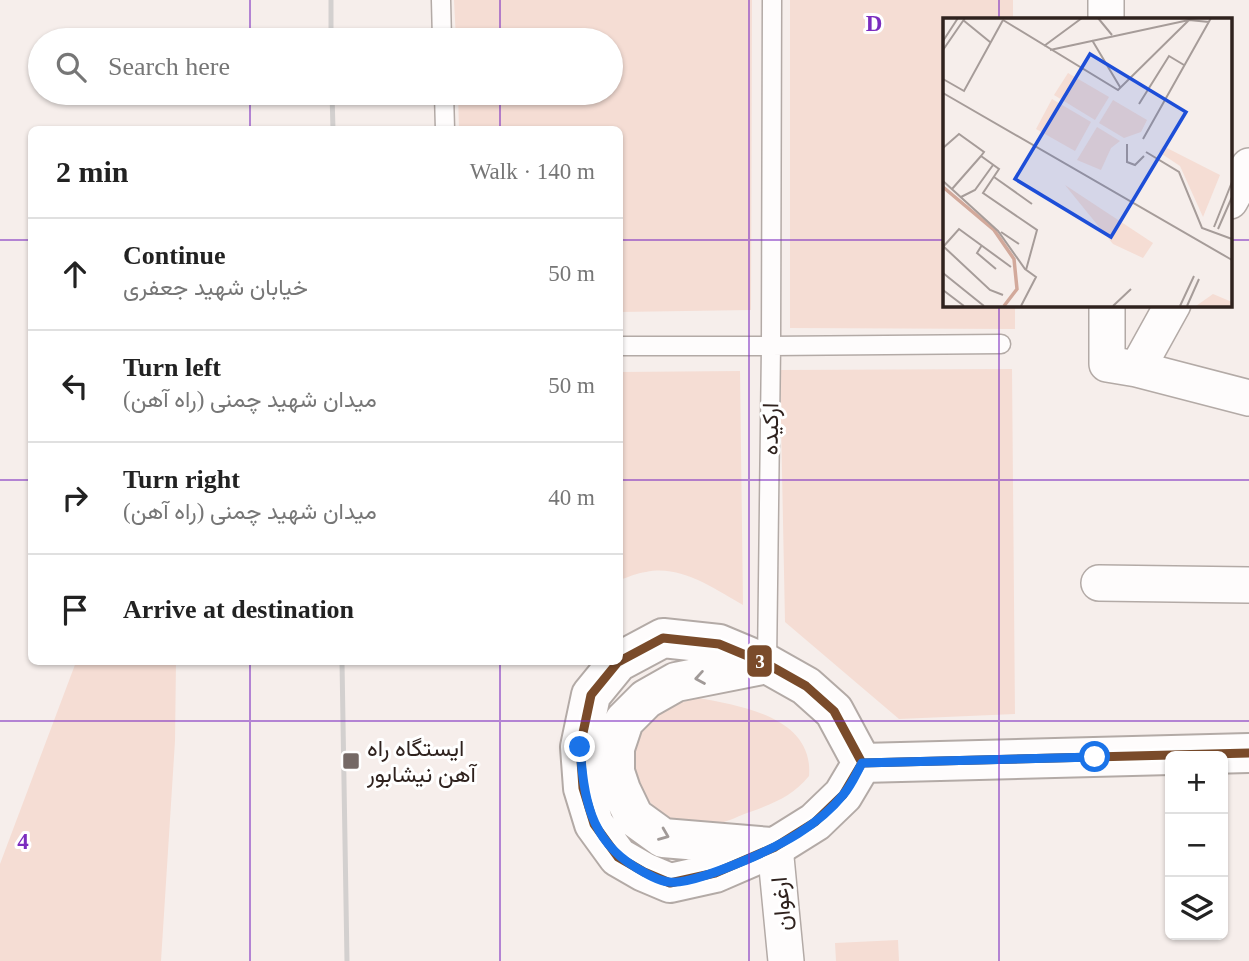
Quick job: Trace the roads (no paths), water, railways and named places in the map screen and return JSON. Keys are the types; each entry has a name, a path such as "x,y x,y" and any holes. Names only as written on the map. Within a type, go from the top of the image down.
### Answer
{"main road":[{"path":"623,659 663,638 719,644 767,664 806,686 834,710 862,763"},
{"path":"767,664 676,682 646,699 624,721 615,748 615,772 634,817 663,838 775,847"},
{"path":"616,665 591,695 580,747 583,788 594,824 618,857 670,883 715,873 775,847 815,822 843,795 862,763"},
{"path":"862,763 1249,753"}],"street":[{"path":"1106,0 1106,18"},
{"path":"1236,204 1249,166"},
{"path":"1107,306 1122,367"},
{"path":"1122,367 1171,306"},
{"path":"1122,367 1249,398"},
{"path":"1099,583 1249,585"},
{"name":"ارغوان","path":"775,847 786,961"}],"lane":[{"path":"442,0 442,28"},
{"name":"ارکیده","path":"767,664 772,0"},
{"path":"444,105 445,126"},
{"path":"623,346 1001,344"}],"railway":[{"path":"331,0 331,28"},
{"path":"332,105 333,126"},
{"path":"342,665 347,961"}],"place":[{"name":"ایستگاه راه‌ آهن نیشابور","path":"351,761"}]}
